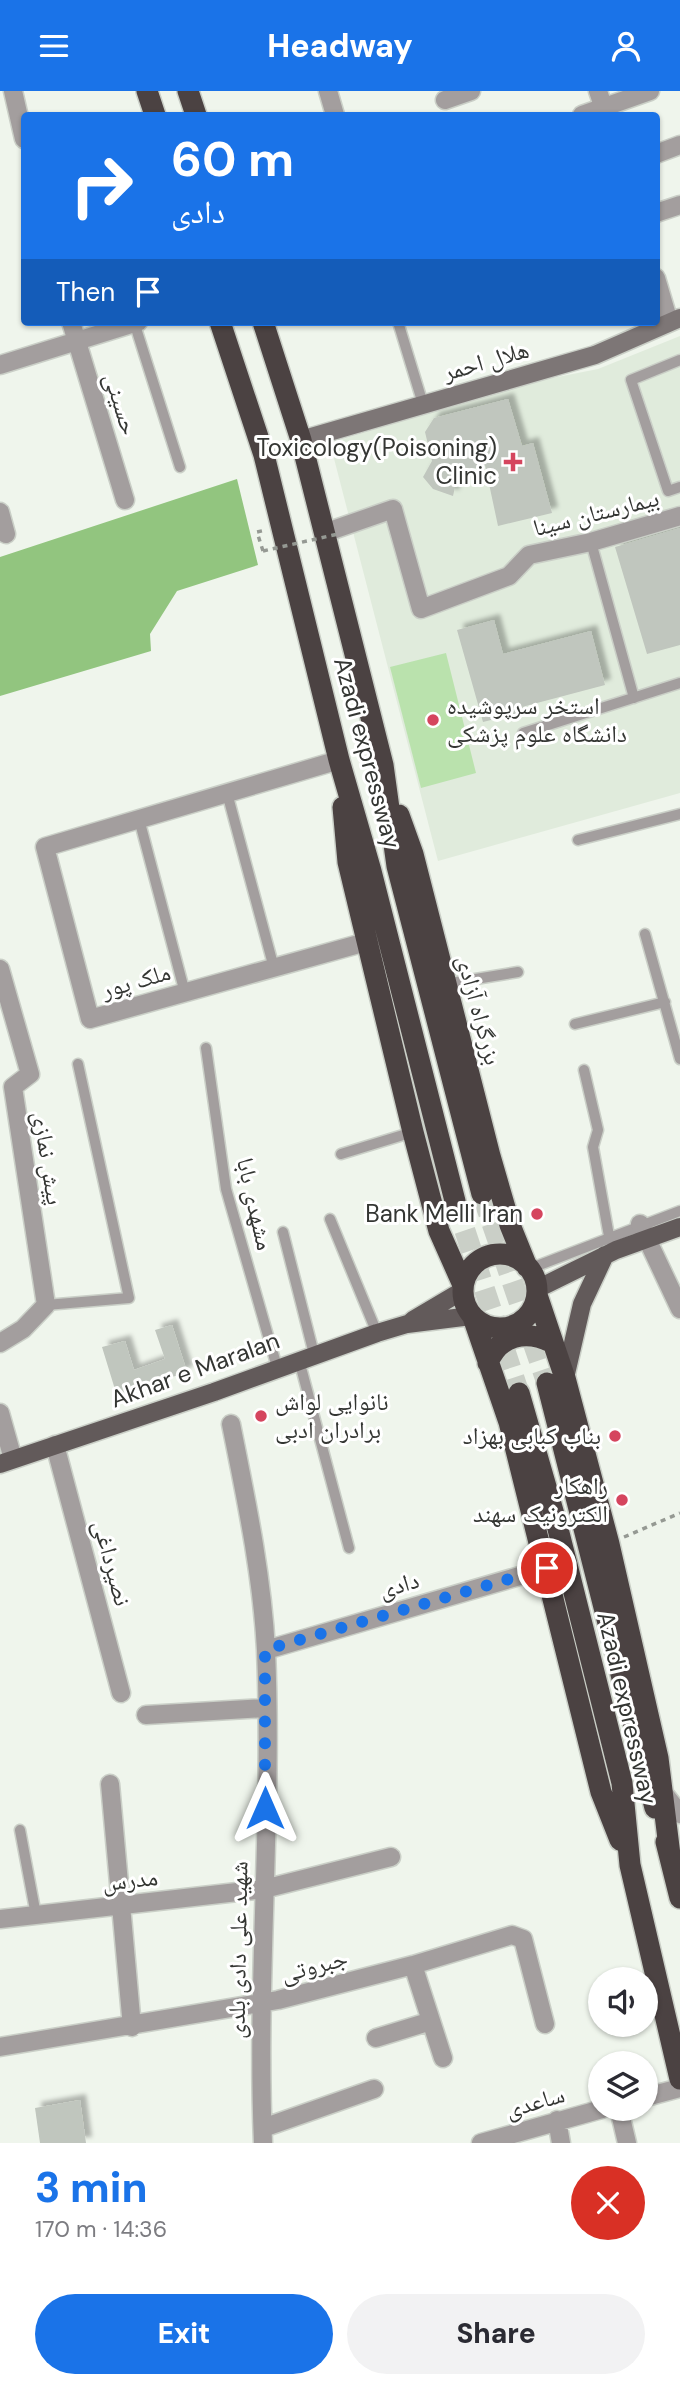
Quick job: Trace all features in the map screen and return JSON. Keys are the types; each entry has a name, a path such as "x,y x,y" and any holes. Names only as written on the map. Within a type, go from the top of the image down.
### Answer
{"highway":[{"path":"147,91 154,112"},
{"path":"187,91 195,112"},
{"name":"Azadi expressway","path":"221,326 264,454 339,760 372,871 455,1201"},
{"name":"Azadi expressway","path":"264,326 331,533 383,765 397,866 482,1194"},
{"path":"339,760 348,862 439,1231 509,1422 601,1792 630,1865"},
{"name":"بزرگراه آزادی","path":"383,765 413,854 444,985 510,1225 532,1280 551,1342 556,1380"},
{"path":"448,1250 463,1254 483,1251 499,1242 510,1225"},
{"path":"462,1288 472,1266 490,1255 510,1256 532,1280 529,1314 512,1327 491,1328 472,1317"},
{"path":"488,1363 500,1345 511,1338 532,1335 551,1342"},
{"path":"556,1380 608,1543 658,1758 670,1855"},
{"name":"Azadi expressway","path":"556,1380 645,1777 670,1855 680,1898"},
{"name":"Azadi expressway","path":"519,1393 557,1525 622,1783 630,1865 680,2079"}],"main road":[{"path":"532,1280 643,1232 680,1227"},
{"path":"556,1380 582,1304 610,1247"},
{"name":"Akhar e Maralan","path":"407,1324 462,1288"},
{"name":"Akhar e Maralan","path":"7,1461 377,1332 407,1324 472,1317"}],"street":[{"path":"13,91 21,126"},
{"path":"328,91 334,112"},
{"path":"445,100 471,91"},
{"path":"602,105 650,91"},
{"path":"660,152 680,145"},
{"path":"660,212 680,205"},
{"path":"660,287 675,320"},
{"name":"هلال احمر","path":"301,440 595,355 675,320"},
{"name":"حسینی","path":"72,326 125,501"},
{"path":"0,365 123,326"},
{"name":"بیمارستان سینا","path":"331,533 393,509 421,609 509,576 529,555 591,542 680,516"},
{"path":"0,512 6,534"},
{"path":"139,819 339,760"},
{"name":"ملک پور","path":"139,819 45,847 90,1019 366,942"},
{"name":"پیش نمازی","path":"0,969 30,1074 13,1087 46,1305"},
{"path":"643,1232 680,1309"},
{"path":"0,1343 23,1329 46,1305"},
{"path":"0,1413 7,1461"},
{"name":"شهید علی دادی بلدی","path":"231,1425 261,1594 265,1650 264,1889 260,2004 263,2136"},
{"name":"نصیرداغی","path":"55,1445 121,1693"},
{"name":"دادی","path":"265,1650 547,1568"},
{"path":"146,1715 266,1708"},
{"path":"110,1784 132,2027"},
{"path":"662,1791 680,1814"},
{"name":"مدرس","path":"0,1919 264,1889 391,1857"},
{"name":"جبروتی","path":"0,2047 260,2004 413,1965 512,1934 523,1939 545,2024"},
{"path":"413,1965 443,2058"},
{"path":"376,2038 431,2021"},
{"path":"658,2094 680,2088"},
{"path":"263,2136 374,2089"},
{"name":"ساعدی","path":"481,2143 588,2112"},
{"path":"557,2120 561,2143"},
{"path":"622,2121 627,2143"}],"lane":[{"path":"137,326 180,467"},
{"path":"399,326 423,404"},
{"path":"680,360 631,380 668,491 680,487"},
{"path":"591,542 634,698"},
{"path":"523,733 680,683"},
{"path":"227,793 274,968"},
{"path":"578,840 680,814"},
{"path":"139,819 185,993"},
{"path":"645,934 680,1059"},
{"path":"444,985 519,972"},
{"path":"575,1024 665,1002"},
{"name":"مشهدی بابا","path":"206,1048 226,1189 277,1367"},
{"path":"46,1305 129,1298 78,1064"},
{"path":"584,1070 598,1130 593,1147 610,1247"},
{"path":"341,1154 413,1132"},
{"path":"643,1232 680,1210"},
{"path":"330,1219 377,1332"},
{"path":"283,1232 306,1357 349,1548"},
{"path":"20,1830 36,1915"}],"path":[{"path":"257,532 263,551 331,533"},
{"path":"608,1543 680,1513"}],"shaded area":[{"path":"680,336 680,793 438,861 330,443 522,384 598,369"}],"green space":[{"path":"237,479 258,565 177,591 150,634 151,651 0,696 0,557"},
{"name":"استخر سرپوشیده دانشگاه علوم پزشکی","path":"446,653 476,773 421,788 390,667"}],"building":[{"path":"508,399 522,446 533,443 552,513 498,526 485,465 458,474 453,496 433,489 423,477 432,461 425,432 434,418"},
{"path":"680,528 680,645 647,654 615,547"},
{"path":"494,620 503,654 591,631 605,685 518,708 519,713 483,722 457,630"},
{"path":"172,1325 187,1372 117,1396 102,1347 125,1341 134,1370 165,1359 155,1330"},
{"path":"80,2100 86,2143 40,2143 35,2108"}],"tunnel":[{"path":"482,1194 547,1383"},
{"path":"455,1201 519,1393"}],"place":[{"name":"Toxicology(Poisoning) Clinic","path":"513,462"},
{"name":"استخر سرپوشیده دانشگاه علوم پزشکی","path":"433,720"},
{"name":"Bank Melli Iran","path":"537,1214"},
{"name":"نانوایی لواش برادران ادبی","path":"261,1416"},
{"name":"بناب کبابی بهزاد","path":"615,1436"},
{"name":"راهکار الکترونیک سهند","path":"622,1500"}],"route":[{"path":"265,1808 265,1650 547,1568"}]}
